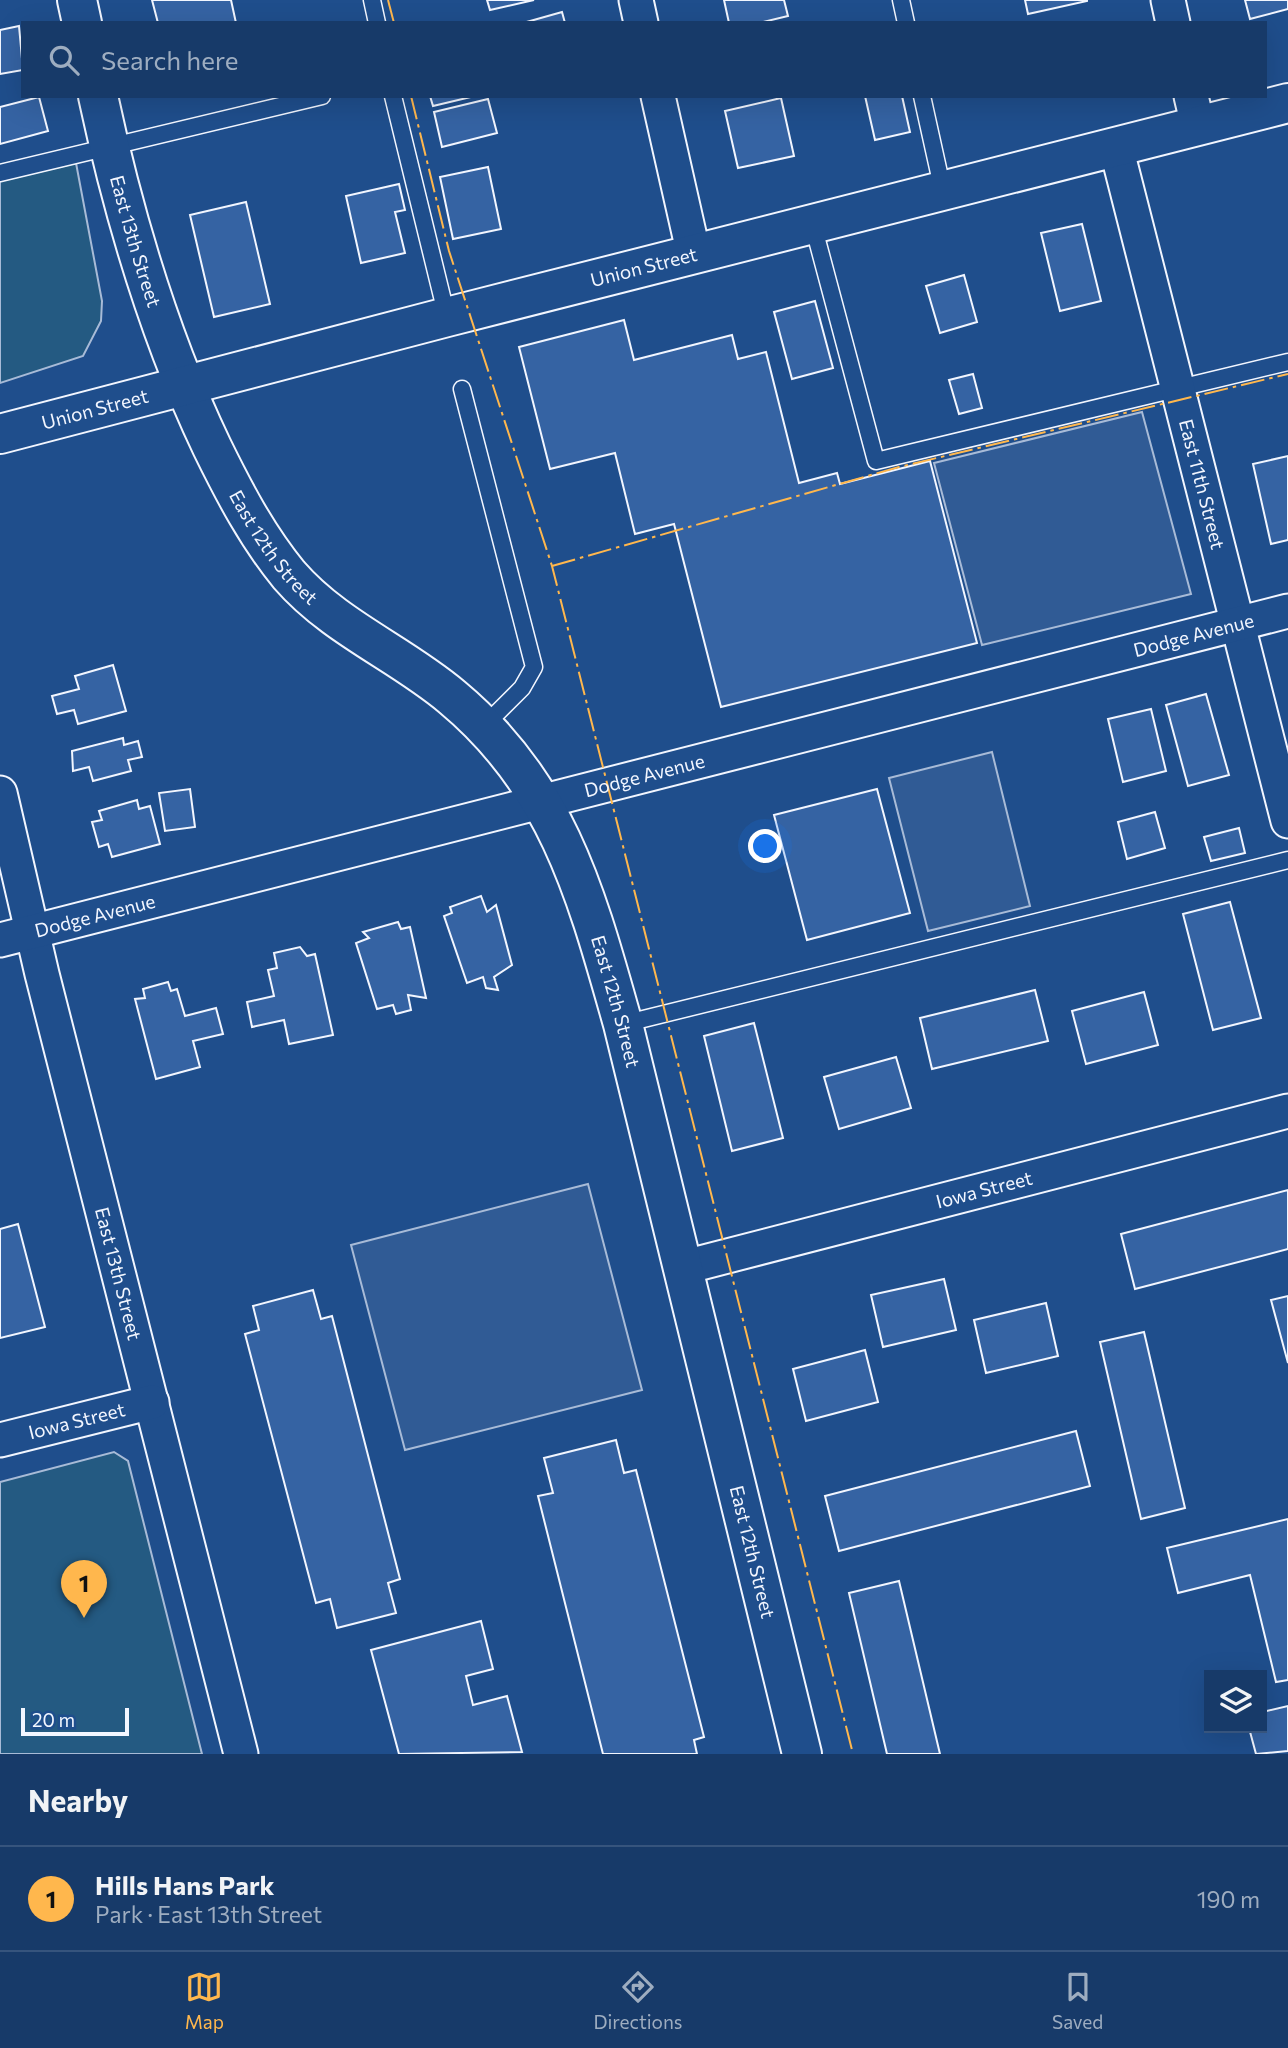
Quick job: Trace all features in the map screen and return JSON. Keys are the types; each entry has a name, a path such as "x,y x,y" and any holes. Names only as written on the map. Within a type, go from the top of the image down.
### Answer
{"street":[{"path":"77,0 82,21"},
{"path":"636,0 641,21"},
{"path":"1168,0 1173,21"},
{"name":"East 13th Street","path":"98,98 131,232 183,386"},
{"path":"658,98 694,255"},
{"name":"Union Street","path":"0,434 1115,147 1194,111 1288,103"},
{"name":"East 11th Street","path":"1115,147 1288,821"},
{"name":"East 12th Street","path":"183,386 227,479 261,538 290,575 313,600 348,627 451,695 484,726 521,769 566,845 590,905 623,1024 802,1754"},
{"name":"Dodge Avenue","path":"0,940 1288,611"},
{"name":"East 13th Street","path":"0,793 241,1754"},
{"name":"Iowa Street","path":"681,1268 1288,1111"},
{"name":"Iowa Street","path":"0,1440 152,1402"}],"lane":[{"path":"372,0 377,21"},
{"path":"901,0 906,21"},
{"path":"0,173 314,98"},
{"path":"393,98 447,317"},
{"path":"922,98 943,191"},
{"path":"813,225 876,461 1177,391 1288,362"},
{"path":"462,389 534,667 522,688 484,726"},
{"path":"623,1024 1288,860"}],"shaded area":[{"path":"76,163 102,301 101,321 83,356 0,383 0,181"},
{"path":"1142,412 1191,594 982,645 934,463"},
{"path":"992,752 1030,906 928,931 889,778"},
{"path":"588,1184 642,1390 405,1450 351,1245"},
{"path":"114,1452 128,1461 202,1754 0,1754 0,1482"}],"building":[{"path":"152,0 231,0 236,21 157,21"},
{"path":"487,0 534,0 490,10"},
{"path":"724,0 784,0 788,16 767,21 729,21"},
{"path":"1025,0 1087,0 1087,1 1028,14"},
{"path":"1245,0 1288,0 1288,9 1250,19"},
{"path":"562,12 564,21 530,21"},
{"path":"19,26 21,70 0,74 0,30"},
{"path":"39,98 48,131 0,144 0,107"},
{"path":"431,98 467,98 433,106"},
{"path":"781,98 794,156 738,168 725,111"},
{"path":"865,98 902,98 910,132 875,140"},
{"path":"488,99 497,133 442,147 434,112"},
{"path":"488,167 501,229 453,239 440,177"},
{"path":"399,184 405,210 395,212 405,253 361,263 346,196"},
{"path":"246,202 270,304 214,317 190,215"},
{"path":"1082,224 1101,301 1060,311 1041,233"},
{"path":"964,275 977,322 940,333 926,286"},
{"path":"815,301 833,368 792,379 774,312"},
{"path":"624,320 634,360 732,335 738,359 766,352 799,483 837,473 840,484 930,461 977,643 721,707 674,524 635,534 615,453 550,469 519,347"},
{"path":"973,374 982,408 959,414 949,380"},
{"path":"1288,456 1288,540 1271,544 1253,464"},
{"path":"113,665 126,711 78,724 74,710 57,714 52,696 79,689 75,676"},
{"path":"1206,694 1229,775 1188,786 1166,705"},
{"path":"1151,709 1166,771 1123,782 1108,719"},
{"path":"123,738 124,745 138,741 142,757 128,760 131,771 93,781 89,767 73,771 72,751"},
{"path":"190,789 195,827 165,831 159,793"},
{"path":"877,789 910,913 807,940 774,815"},
{"path":"137,800 139,809 150,806 160,844 112,857 108,844 99,847 92,822 102,820 99,811"},
{"path":"1155,812 1165,848 1127,859 1118,822"},
{"path":"1239,828 1245,853 1211,861 1204,837"},
{"path":"481,896 487,912 496,905 512,965 494,977 498,990 486,988 483,977 467,983 444,916 452,913 450,907"},
{"path":"1230,902 1261,1018 1213,1030 1183,914"},
{"path":"398,922 401,929 410,927 426,998 408,995 411,1010 396,1014 393,1005 377,1009 356,943 369,938 363,932"},
{"path":"300,947 307,956 315,954 333,1035 289,1044 284,1020 252,1027 247,1002 274,996 268,970 277,968 274,953"},
{"path":"168,982 171,991 177,989 185,1016 216,1008 223,1034 193,1041 200,1067 156,1079 135,999 145,998 143,989"},
{"path":"1035,990 1048,1041 932,1069 920,1018"},
{"path":"1144,992 1158,1045 1086,1064 1072,1011"},
{"path":"754,1023 783,1138 732,1151 704,1036"},
{"path":"896,1057 911,1108 839,1129 824,1077"},
{"path":"1288,1190 1288,1249 1135,1289 1121,1234"},
{"path":"18,1224 45,1327 0,1338 0,1229"},
{"path":"944,1279 956,1330 883,1347 871,1295"},
{"path":"313,1290 321,1319 332,1316 400,1579 388,1583 396,1613 337,1628 330,1599 316,1603 245,1334 259,1330 253,1306"},
{"path":"1288,1296 1288,1363 1271,1300"},
{"path":"1046,1303 1058,1356 986,1373 974,1320"},
{"path":"1144,1332 1185,1508 1141,1519 1100,1342"},
{"path":"865,1350 878,1402 806,1421 793,1369"},
{"path":"1076,1431 1090,1486 839,1551 825,1496"},
{"path":"616,1440 624,1473 636,1470 704,1737 694,1740 697,1754 603,1754 538,1496 553,1493 544,1458"},
{"path":"1288,1519 1288,1680 1276,1682 1250,1575 1178,1593 1167,1548"},
{"path":"899,1581 940,1754 887,1754 849,1593"},
{"path":"481,1621 493,1669 466,1676 473,1705 507,1696 522,1752 399,1754 371,1650"},
{"path":"1288,1706 1288,1751 1256,1754 1250,1733 1267,1733 1267,1711"}],"power":[{"path":"388,0 393,21"},
{"path":"411,98 449,251 552,566 853,1754"},
{"path":"552,566 899,467 1288,374"}],"place":[{"name":"Hills Hans Park","path":"84,1618"}]}
